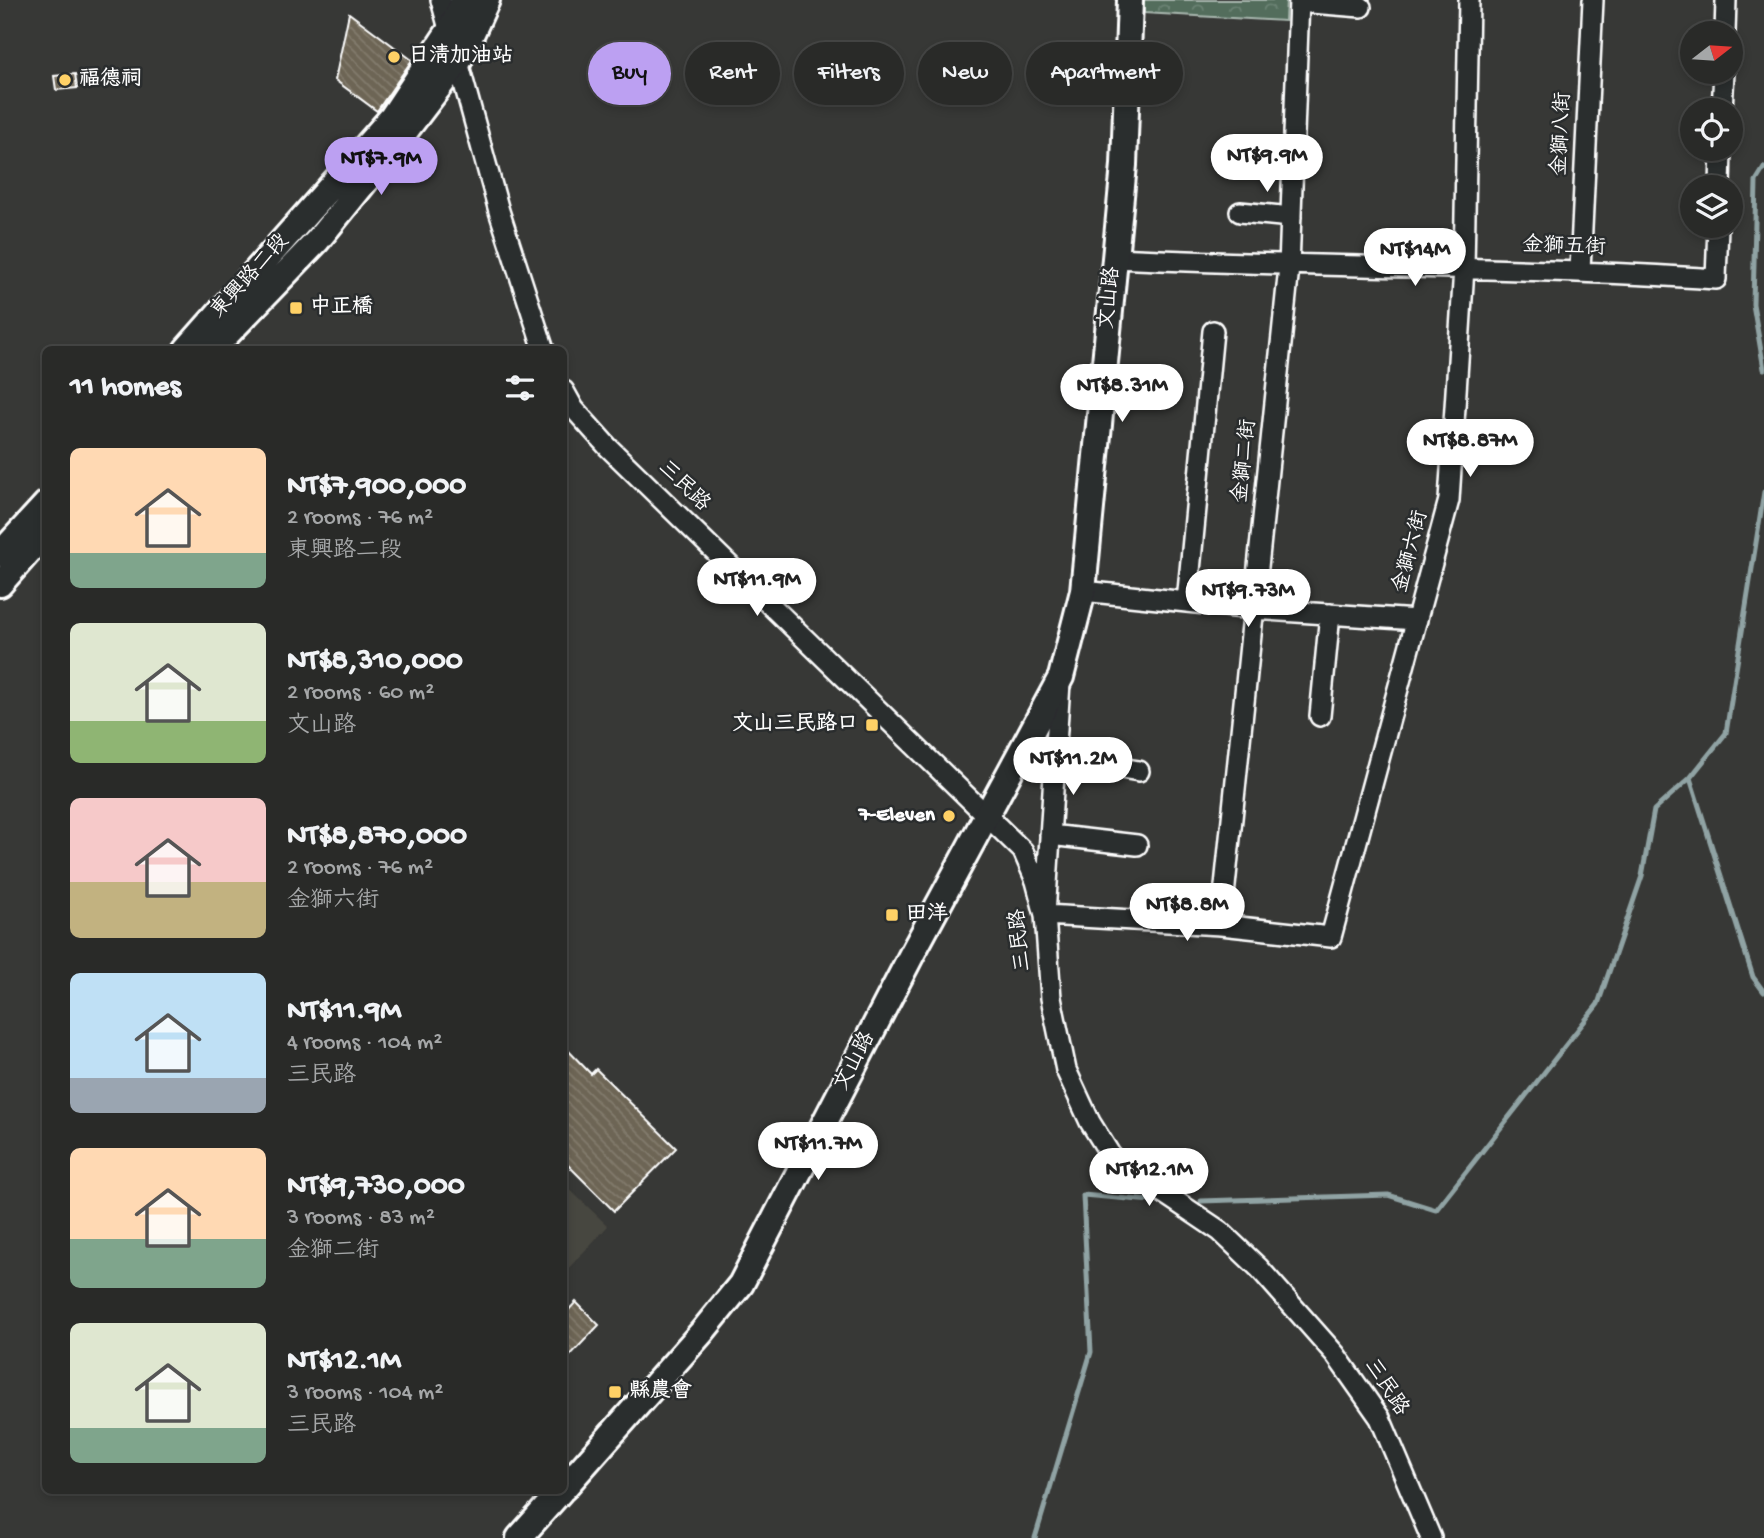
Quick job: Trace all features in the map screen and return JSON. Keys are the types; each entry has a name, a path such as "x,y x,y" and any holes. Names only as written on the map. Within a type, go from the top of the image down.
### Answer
{"main road":[{"name":"東興路二段","path":"190,346 392,117 449,30 464,0"},
{"name":"東興路二段","path":"216,346 317,241 458,61 487,0"},
{"name":"文山路","path":"567,1484 741,1284 913,952 1061,677 1083,591 1124,165 1130,0"},
{"path":"0,554 42,508"},
{"path":"0,584 42,537"},
{"name":"文山路","path":"519,1538 558,1494"}],"street":[{"path":"440,0 499,211 543,346"},
{"name":"金獅六街","path":"1221,925 1331,937 1417,620 1449,500 1464,268 1469,0"},
{"name":"金獅八街","path":"1580,270 1592,0"},
{"path":"1726,21 1727,0"},
{"path":"1299,1 1361,8"},
{"name":"金獅二街","path":"1221,925 1289,267 1299,1"},
{"path":"1240,212 1291,217"},
{"name":"金獅五街","path":"1115,258 1289,267 1580,270 1716,279 1718,238"},
{"path":"1187,602 1213,331"},
{"name":"三民路","path":"567,396 574,409 608,447 1023,851 1036,881 1045,915 1051,998 1066,1070 1101,1140 1113,1159 1220,1231 1259,1268 1335,1354 1380,1418 1431,1538"},
{"path":"1083,591 1253,609 1417,620"},
{"path":"1320,716 1330,614"},
{"name":"文山路","path":"1045,915 1061,677"},
{"path":"1055,757 1139,771"},
{"path":"1050,835 1137,845"},
{"path":"1045,915 1221,925"}],"shaded area":[{"path":"567,1187 608,1226 567,1270"}],"green space":[{"path":"1144,0 1286,0 1285,21 1144,13"}],"building":[{"name":"日清加油站","path":"349,13 412,60 377,111 335,80"},
{"name":"福德祠","path":"75,74 77,88 56,90 54,76"},
{"path":"567,1049 591,1074 596,1069 676,1148 614,1211 567,1164"},
{"path":"576,1302 599,1325 567,1359 567,1312"}],"waterway":[{"path":"1764,168 1756,181 1753,304 1764,369"},
{"path":"1764,492 1726,733 1690,778 1753,977 1764,992"},
{"path":"1201,1201 1388,1195 1436,1210 1598,1004 1642,876 1654,810 1690,778"},
{"path":"1035,1538 1091,1352 1083,1195 1152,1201"}],"place":[{"name":"日清加油站","path":"394,57"},
{"name":"福德祠","path":"65,80"},
{"name":"中正橋","path":"296,308"},
{"name":"文山三民路口","path":"872,725"},
{"name":"7-Eleven","path":"949,816"},
{"name":"田洋","path":"892,915"},
{"name":"縣農會","path":"615,1392"}]}
